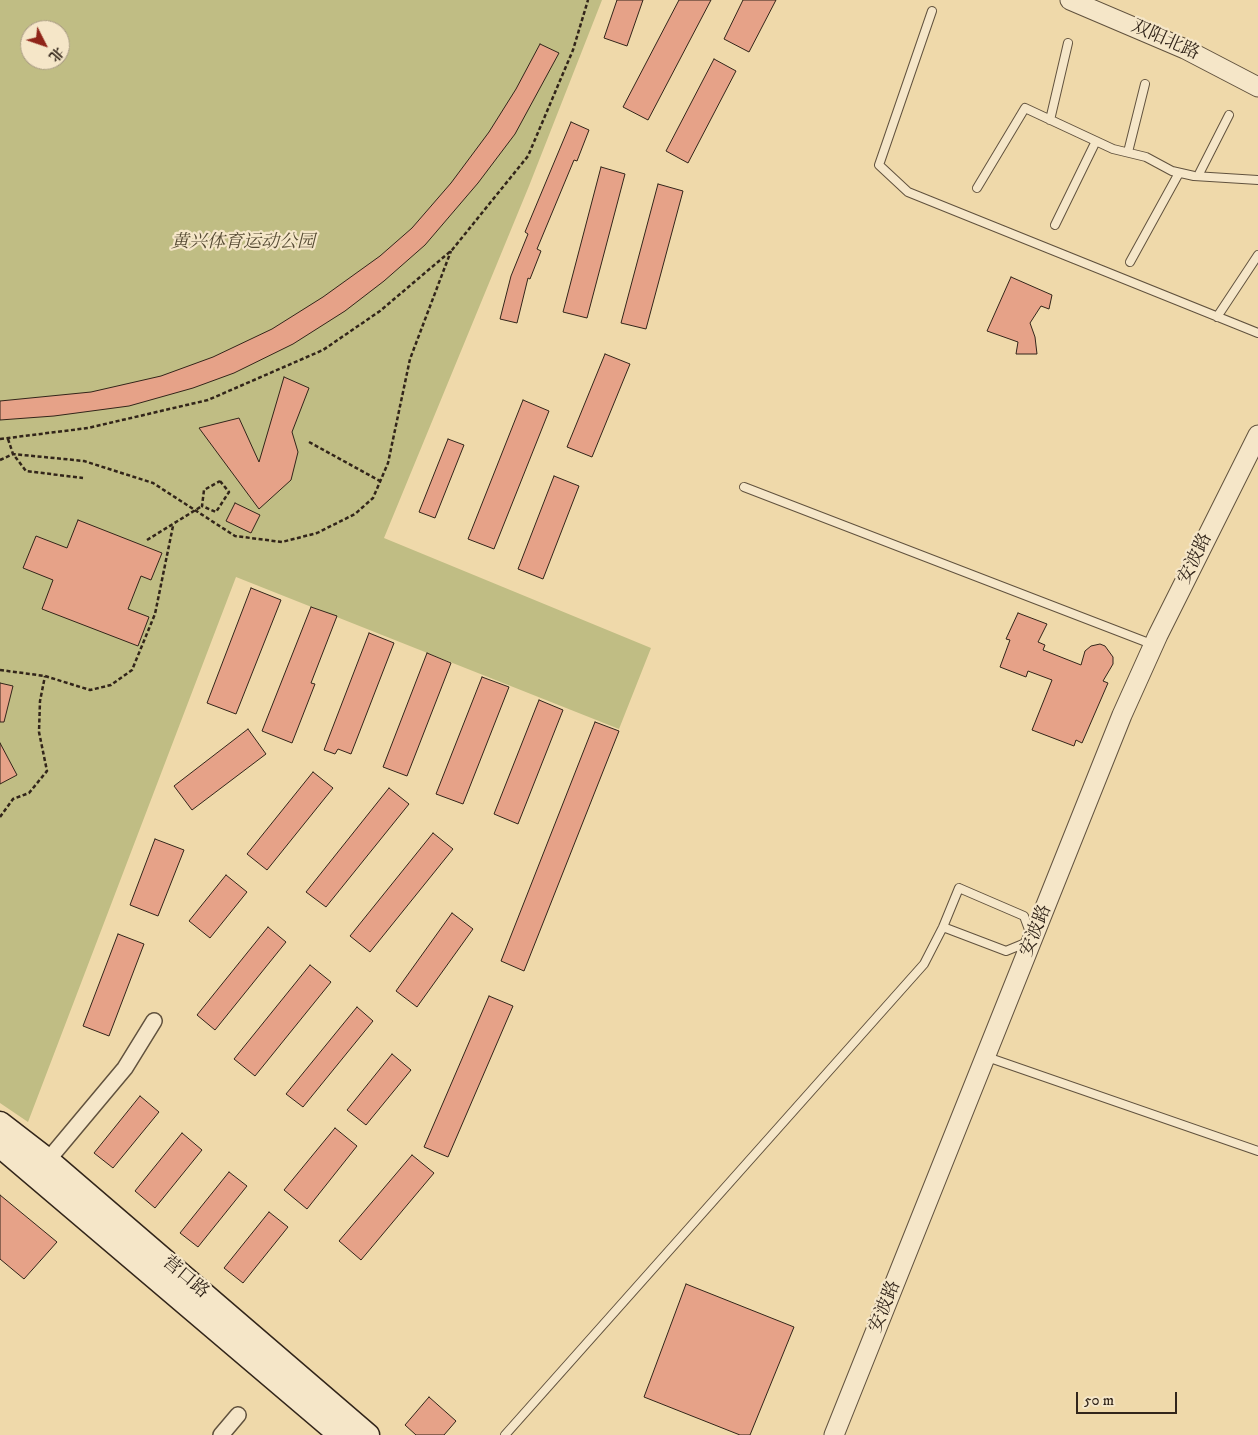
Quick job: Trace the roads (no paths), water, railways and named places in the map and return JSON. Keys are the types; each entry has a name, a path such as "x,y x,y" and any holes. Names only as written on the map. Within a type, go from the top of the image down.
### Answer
{"main road":[{"name":"营口路","path":"0,1123 48,1160 368,1435"},
{"name":"营口路","path":"0,1146 340,1435"}],"street":[{"name":"双阳北路","path":"1070,0 1185,48 1258,87"},
{"name":"安波路","path":"834,1435 1122,716 1154,645 1258,435"},
{"path":"48,1160 124,1068 154,1020"},
{"path":"221,1435 238,1415"}],"lane":[{"path":"932,11 879,165 908,192 1258,333"},
{"path":"1050,120 1068,43"},
{"path":"1128,152 1145,84"},
{"path":"977,188 1025,108 1096,141 1146,157 1179,173 1258,180"},
{"path":"1198,176 1229,115"},
{"path":"1055,225 1096,141"},
{"path":"1130,262 1179,173"},
{"path":"1217,317 1258,255"},
{"path":"744,487 1154,645"},
{"path":"505,1435 924,964 960,888 1024,916 1033,940 1006,950 943,927"},
{"path":"987,1057 1258,1151"}],"park label":[{"name":"黄兴体育运动公园","path":"243,243"}]}
